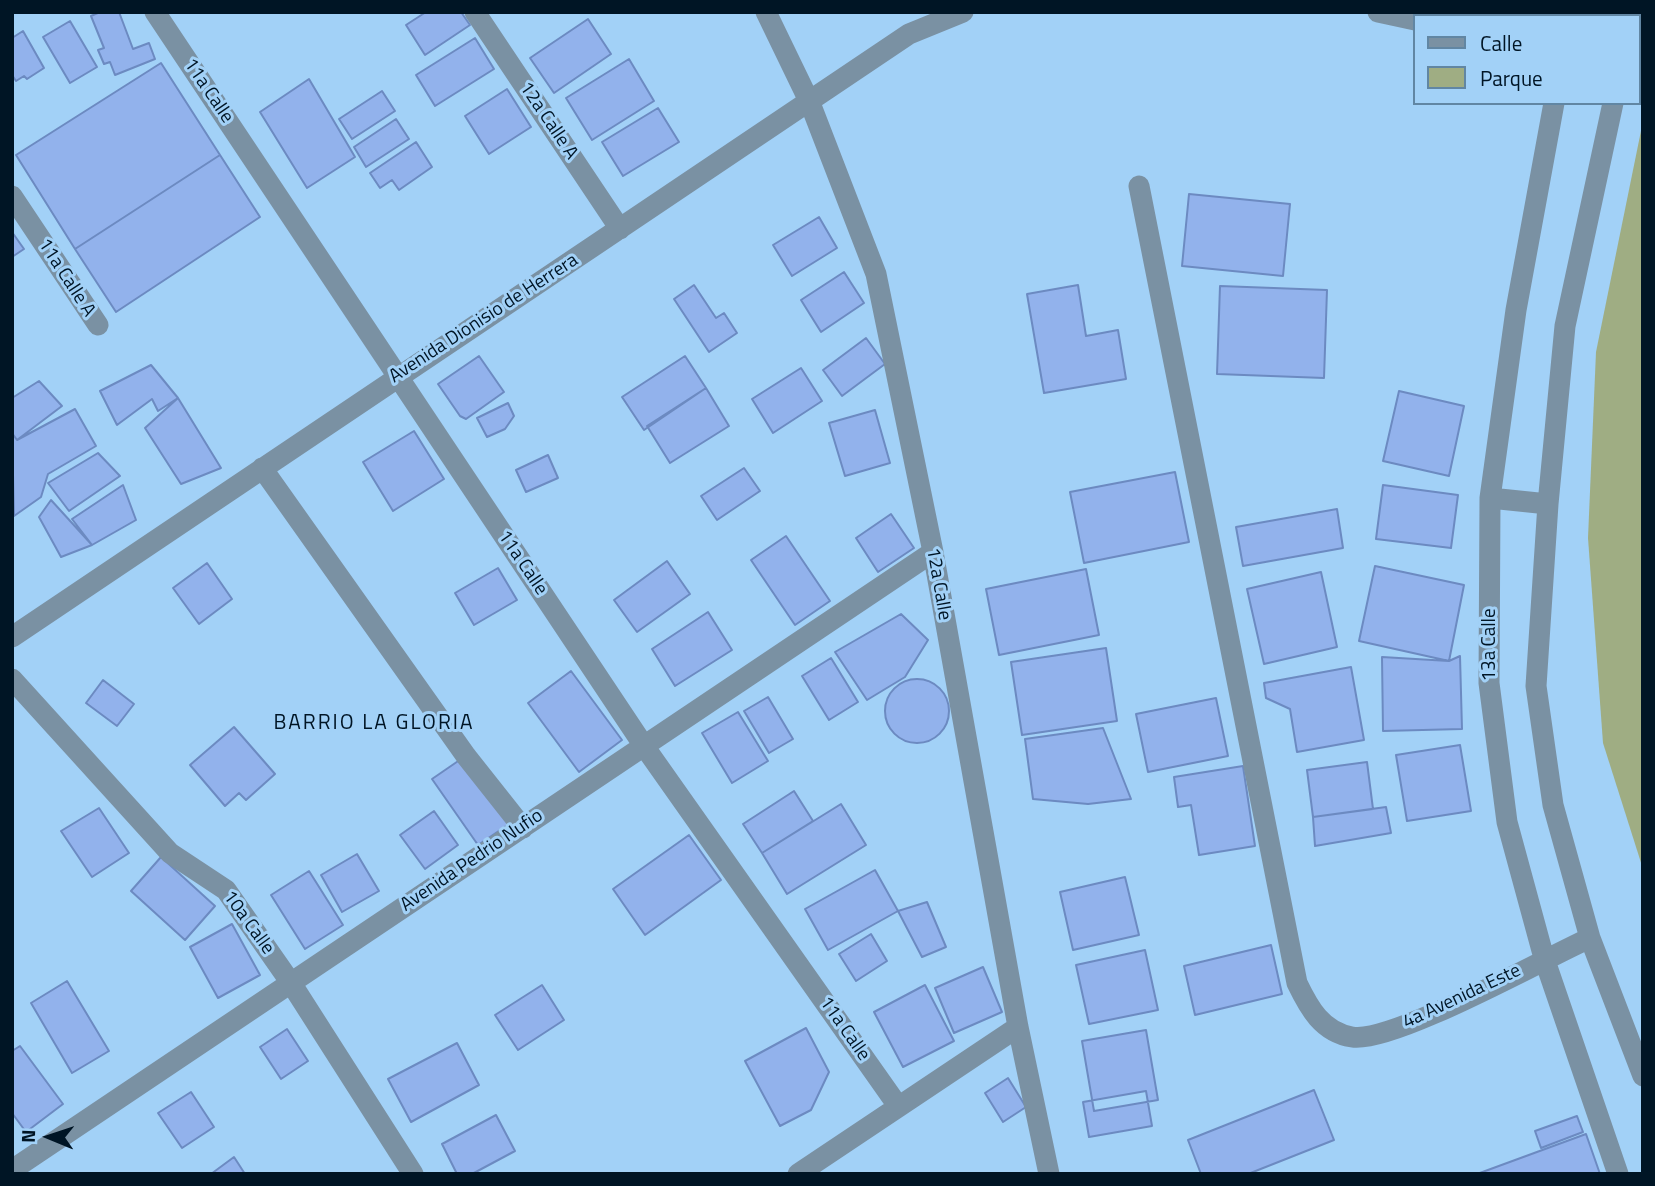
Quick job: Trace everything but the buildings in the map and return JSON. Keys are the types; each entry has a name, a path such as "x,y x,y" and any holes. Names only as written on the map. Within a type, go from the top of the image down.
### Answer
{"street":[{"name":"11a Calle","path":"155,12 644,746 898,1107"},
{"name":"12a Calle A","path":"475,12 620,229"},
{"name":"12a Calle","path":"766,12 810,103 876,274 933,552 1018,1027 1049,1174"},
{"name":"Avenida Dionisio de Herrera","path":"12,637 909,34 963,12"},
{"path":"1378,12 1414,20"},
{"name":"13a Calle","path":"1554,105 1516,310 1490,498 1489,683 1507,822 1544,958 1618,1174"},
{"path":"1613,105 1565,326 1548,504 1536,686 1553,806 1590,938 1643,1076"},
{"name":"4a Avenida Este","path":"1139,186 1297,983 1310,1010 1330,1030 1354,1038 1382,1034 1472,996 1544,958 1590,938"},
{"name":"11a Calle A","path":"12,196 98,325"},
{"path":"262,468 466,755 523,828"},
{"path":"1490,498 1548,504"},
{"name":"Avenida Pedrio Nufio","path":"12,1170 933,552"},
{"name":"10a Calle","path":"12,678 170,853 226,890 291,983 413,1174"},
{"path":"798,1174 1018,1027"}],"green space":[{"path":"1643,121 1643,869 1603,743 1588,538 1596,352"}],"district":[{"name":"BARRIO LA GLORIA","path":"374,724"}]}
